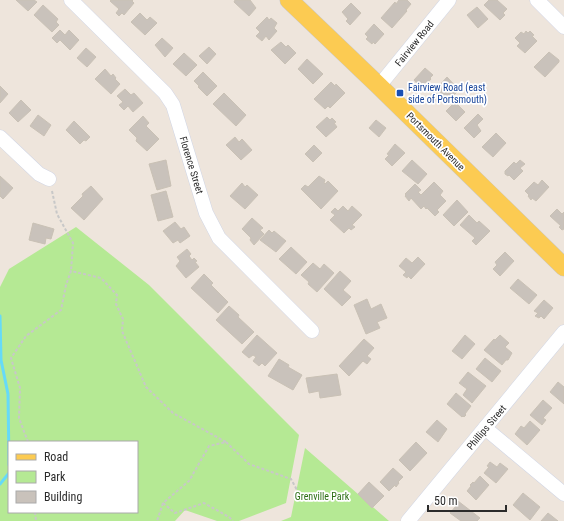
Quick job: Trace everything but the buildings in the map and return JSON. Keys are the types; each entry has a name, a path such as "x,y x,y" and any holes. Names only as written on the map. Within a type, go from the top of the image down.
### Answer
{"main road":[{"name":"Portsmouth Avenue","path":"290,0 564,267"}],"street":[{"name":"Florence Street","path":"71,0 165,92 173,105 206,213 219,238 312,331"},
{"name":"Fairview Road","path":"379,86 449,0"},
{"path":"537,0 564,27"},
{"path":"0,137 39,174 50,179"},
{"name":"Phillips Street","path":"408,521 564,332"},
{"path":"485,428 564,494"}],"path":[{"path":"28,441 19,418 20,388 11,358 26,336 61,310 66,285 71,271 73,243 57,214 50,179"},
{"path":"71,271 101,278 117,295 116,304 123,319 122,330 146,387 173,413 226,442 249,464 291,479 297,490"},
{"path":"157,521 163,503 190,481 209,446 226,442"},
{"path":"163,503 175,513 204,503 230,517 233,521"}],"green space":[{"path":"76,227 149,285 299,435 286,503 239,521 217,521 185,510 175,521 0,521 0,287 9,269"},
{"name":"Grenville Park","path":"305,448 389,521 281,521 291,517"}],"waterway":[{"path":"0,316 1,360 8,394 9,441"},
{"path":"0,484 8,474"}],"place":[{"name":"Fairview Road (east side of Portsmouth)","path":"400,93"}]}
